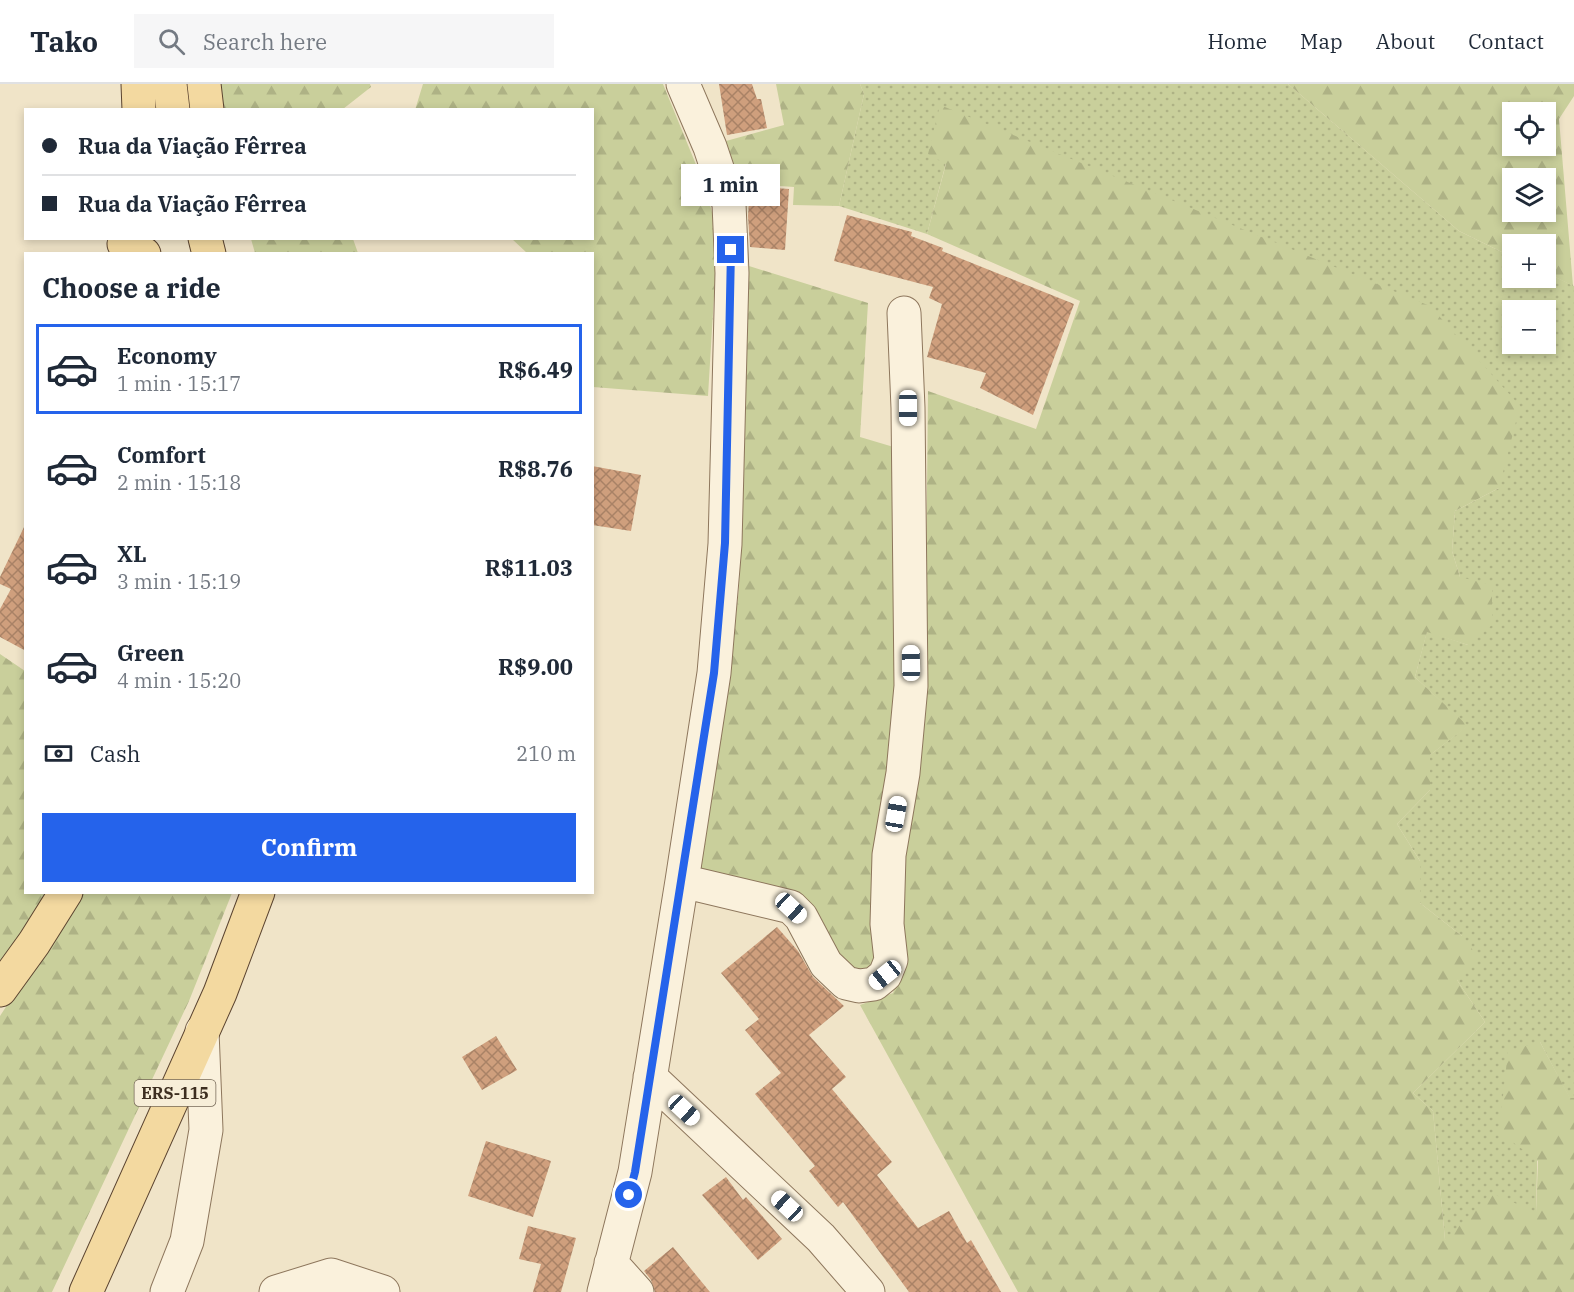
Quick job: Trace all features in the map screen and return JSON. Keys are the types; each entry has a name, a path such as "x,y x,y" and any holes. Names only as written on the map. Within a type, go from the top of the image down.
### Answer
{"main road":[{"path":"138,84 139,108"},
{"path":"170,84 173,108"},
{"path":"204,84 207,108"},
{"path":"0,990 34,943 65,894"},
{"name":"ERS-115","path":"86,1292 220,993 257,894"}],"street":[{"path":"637,1292 608,1277 635,1172 682,881 714,673 724,555 732,273 729,204 710,147 683,84"},
{"path":"682,881 791,908 801,917 826,964 846,983 859,987 874,984 885,975 891,960 887,924 890,855 903,773 912,686 908,408 904,313"},
{"path":"167,1292 187,1241 206,1130 202,1031"},
{"path":"650,1077 821,1238 868,1292"},
{"path":"276,1292 331,1275 383,1292"}],"green space":[{"path":"213,84 370,84 371,87 344,108 218,108"},
{"path":"423,84 663,84 706,189 715,224 716,263 708,396 594,387 594,252 526,252 513,240 594,240 594,108 416,108"},
{"path":"776,84 860,84 864,94 839,206 793,205 794,187 739,183 726,141 784,125"},
{"path":"860,84 1288,84 1459,231 1502,252 1502,288 1556,288 1556,277 1574,286 1574,1098 1570,1099 1540,1042 1536,1212 1445,1240 1433,1111 1413,1093 1485,1022 1457,980 1462,936 1420,903 1420,861 1397,824 1430,790 1430,755 1467,726 1415,677 1427,631 1468,645 1460,577 1452,551 1455,511 1499,488 946,163 927,234 839,206 864,94"},
{"path":"1288,84 1574,84 1574,96 1559,119 1573,286 1556,278 1556,234 1502,234 1502,252 1459,231"},
{"path":"940,105 1430,306 1520,406 1499,488 1455,511 1452,551 1460,577 1492,585 1492,625 1468,645 1427,632 1415,677 1468,726 1430,755 1430,790 1397,824 1420,861 1420,903 1462,936 1478,957 1457,980 1485,1022 1413,1093 1433,1111 1445,1240 1491,1193 1536,1212 1538,1161 1499,1132 1508,1051 1540,1042 1570,1098 1574,1098 1574,1292 1018,1292 860,1005 893,993 902,964 902,852 925,685 928,391 1036,429 1080,301 927,234 946,164 928,154"},
{"path":"251,240 353,240 358,252 255,252"},
{"path":"749,266 868,303 860,437 897,448 899,685 880,953 869,973 851,973 814,919 698,875 727,696 739,588"},
{"path":"0,654 24,670 24,894 46,894 0,964"},
{"path":"79,894 232,894 189,1001 52,1292 0,1292 0,1016"}],"building":[{"path":"719,84 752,84 757,99 761,99 767,128 727,135"},
{"path":"750,186 789,189 785,250 750,247 748,216"},
{"path":"847,215 912,232 911,236 943,248 942,251 1074,304 1033,415 980,388 986,373 927,357 942,304 929,298 933,287 834,261"},
{"path":"594,466 641,475 631,531 594,525"},
{"path":"24,527 24,650 0,637 0,609 11,589 0,584 0,577"},
{"path":"777,927 798,951 813,977 844,1006 809,1035 846,1077 832,1089 892,1162 877,1175 918,1228 949,1211 967,1243 971,1240 1001,1292 909,1292 843,1202 838,1207 809,1171 815,1166 755,1094 781,1073 745,1030 759,1019 721,973"},
{"path":"496,1036 517,1070 482,1090 462,1057"},
{"path":"486,1141 551,1161 533,1217 468,1196"},
{"path":"726,1177 743,1200 746,1197 782,1239 758,1260 702,1195"},
{"path":"528,1226 576,1238 561,1292 533,1292 541,1264 519,1259"},
{"path":"673,1247 710,1292 655,1292 651,1280 644,1271"}],"route":[{"path":"629,1195 635,1172 714,673 725,543 731,250"}]}
